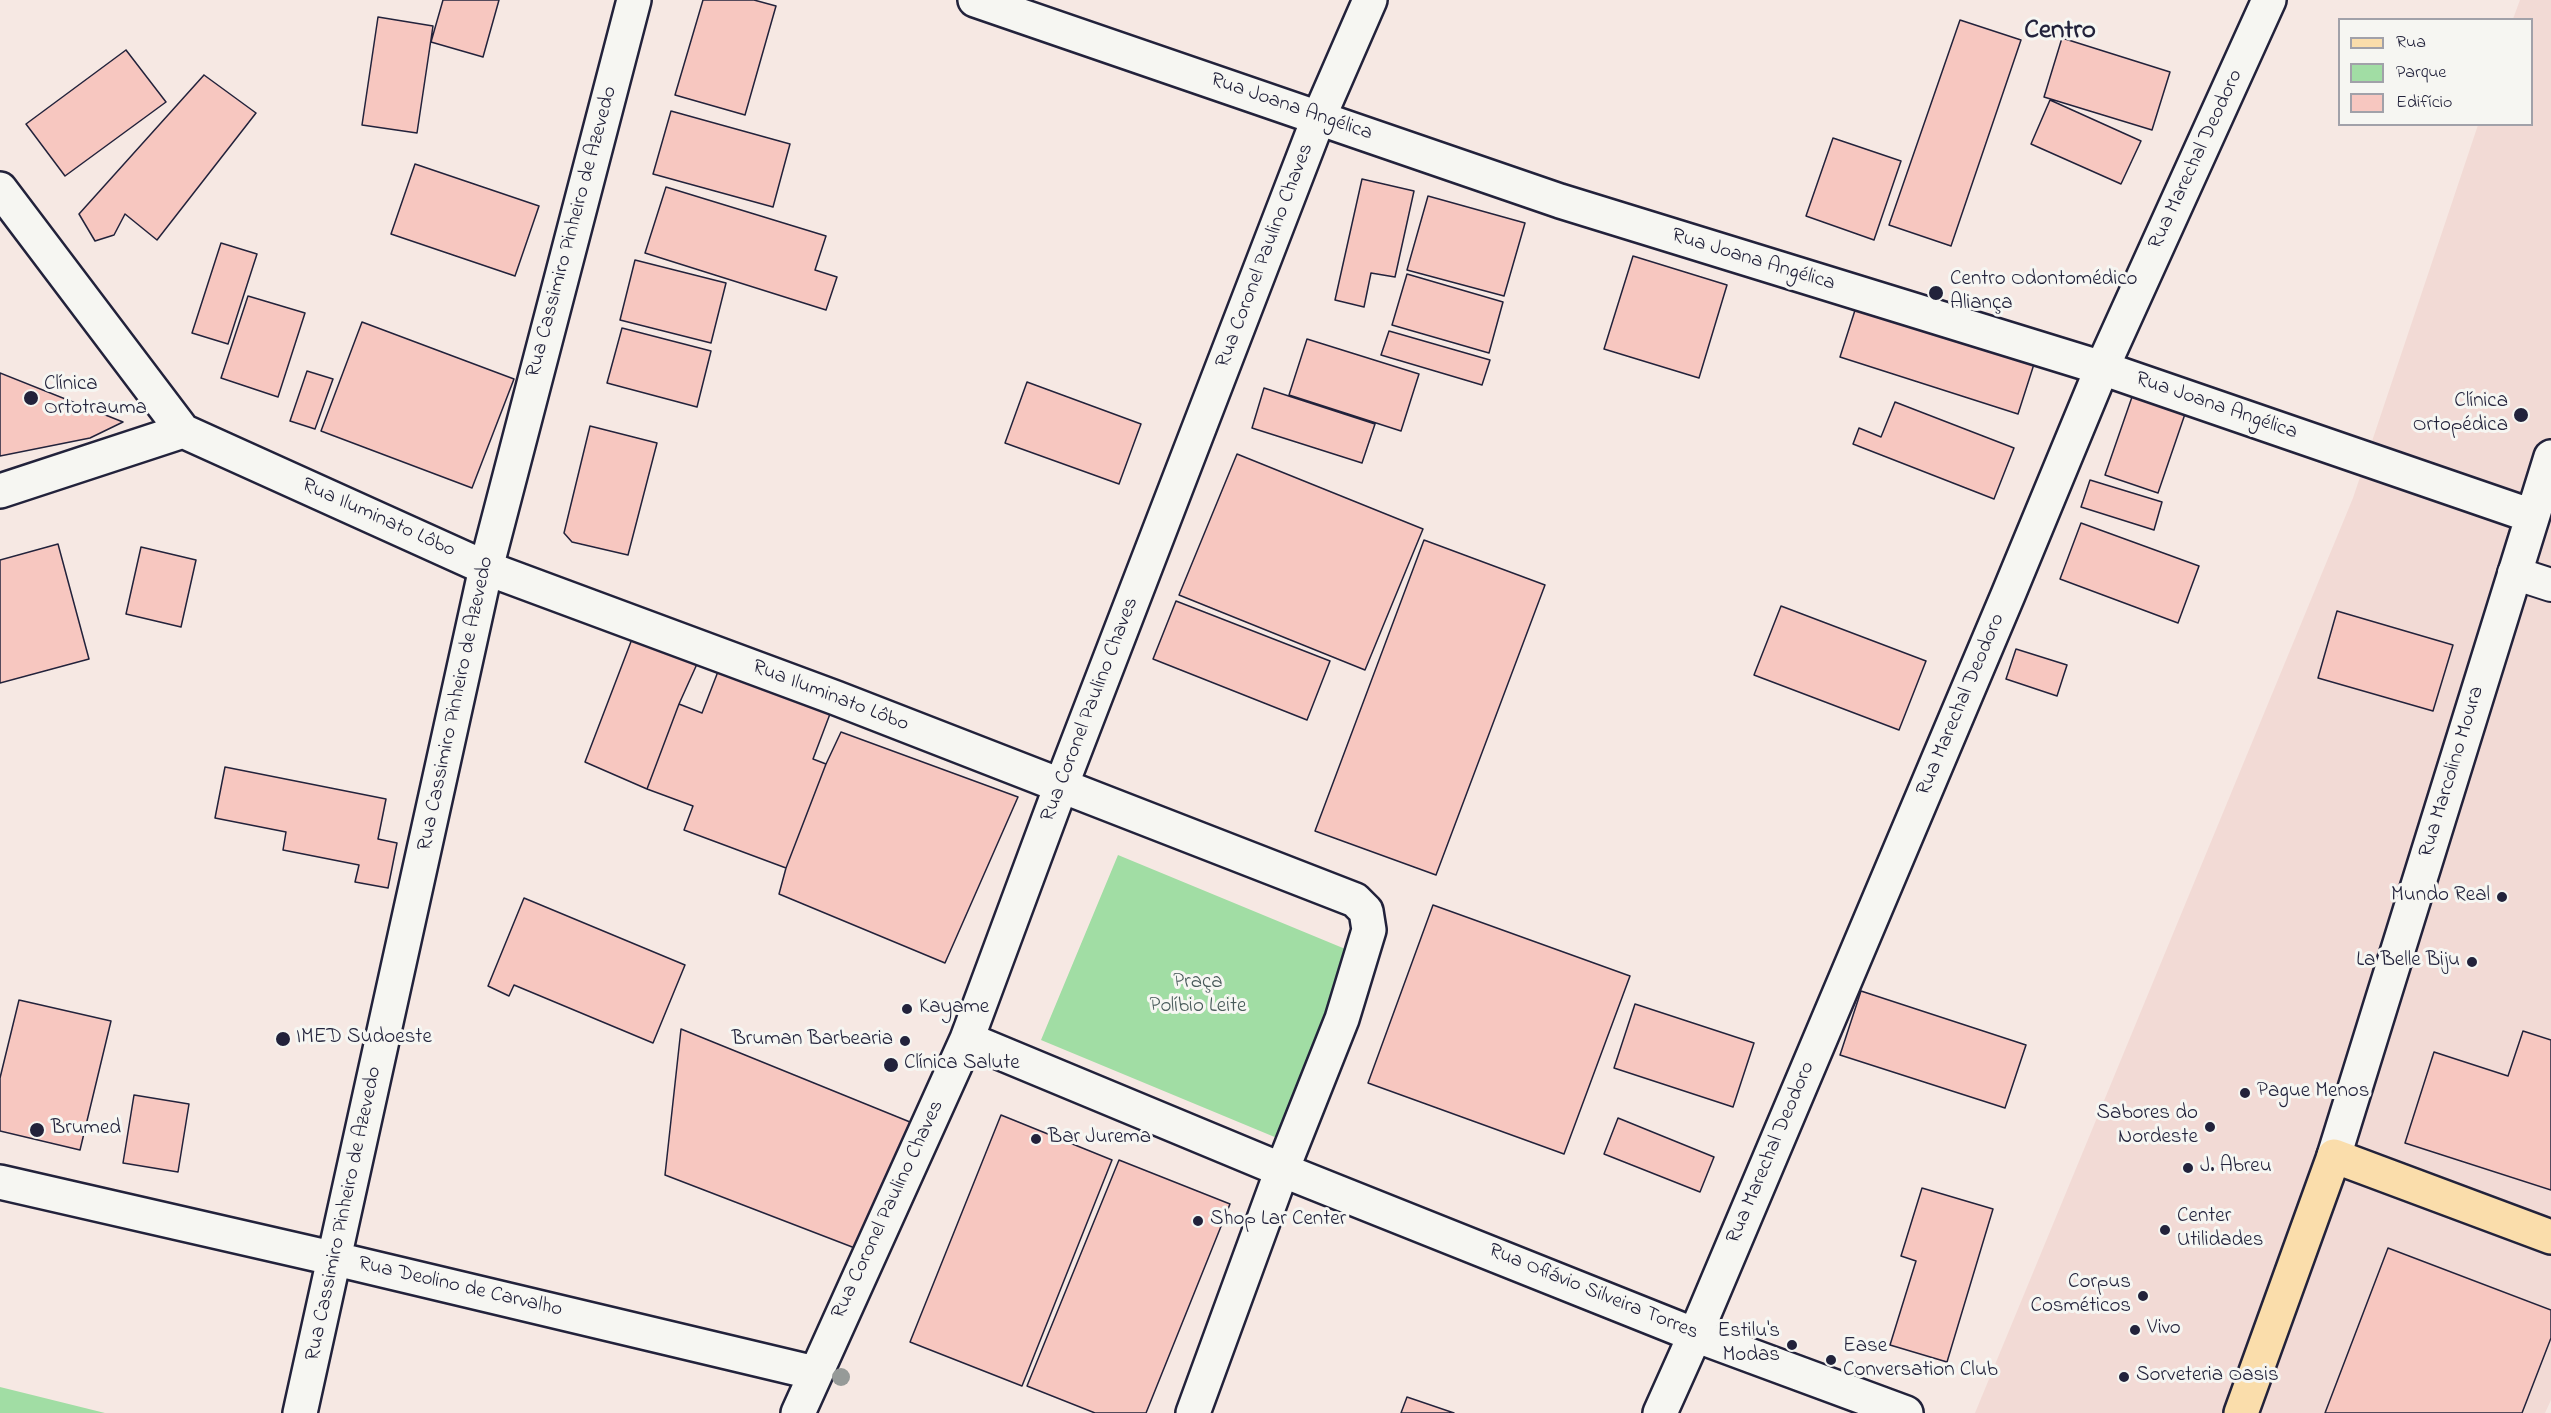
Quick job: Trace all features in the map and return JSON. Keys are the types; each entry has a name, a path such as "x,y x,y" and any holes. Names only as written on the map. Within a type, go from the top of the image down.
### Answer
{"main road":[{"path":"2241,1413 2334,1156 2551,1237"}],"street":[{"name":"Rua Cassimiro Pinheiro de Azevedo","path":"300,1413 336,1259 486,568 634,0"},
{"name":"Rua Joana Angélica","path":"975,0 1560,201 2102,368 2532,516"},
{"name":"Rua Coronel Paulino Chaves","path":"798,1413 967,1039 1319,117 1370,0"},
{"name":"Rua Marechal Deodoro","path":"1660,1413 2004,606 2102,368 2269,0"},
{"name":"Rua Iluminato Lôbo","path":"0,189 183,431 486,568 836,698 1062,786"},
{"path":"0,491 183,431"},
{"name":"Rua Marcolino Moura","path":"2334,1156 2551,457"},
{"path":"2514,573 2551,585"},
{"path":"1062,786 1355,900 1366,911 1369,930 1342,1019 1282,1170 1193,1413"},
{"path":"967,1039 1282,1170"},
{"name":"Rua Oflávio Silveira Torres","path":"1282,1170 1695,1335 1906,1413"},
{"name":"Rua Deolino de Carvalho","path":"0,1182 815,1373"}],"shaded area":[{"path":"2520,0 2551,0 2551,1400 2545,1413 1975,1413 2353,498 2478,126 2533,126 2533,18 2513,18"}],"green space":[{"name":"Praça Políbio Leite","path":"1118,855 1355,953 1277,1138 1041,1040"},
{"path":"0,1387 105,1413 0,1413"}],"building":[{"path":"443,0 499,0 483,57 431,42"},
{"path":"703,0 754,0 776,6 745,115 675,95"},
{"path":"378,17 433,26 417,133 362,125"},
{"path":"1960,20 2021,40 1951,246 1889,225"},
{"path":"2062,38 2170,72 2152,130 2044,97"},
{"path":"126,50 166,102 65,176 26,124"},
{"path":"204,75 256,113 157,240 125,214 114,235 95,241 79,214"},
{"path":"2050,100 2141,141 2121,184 2031,144"},
{"path":"671,111 790,144 773,207 653,174"},
{"path":"1833,138 1901,161 1874,240 1806,216"},
{"path":"415,164 539,206 515,276 391,234"},
{"path":"1362,179 1414,191 1395,277 1371,273 1364,307 1335,300"},
{"path":"666,187 826,236 815,270 837,277 826,310 645,253"},
{"path":"1428,196 1525,223 1504,296 1407,270"},
{"path":"221,243 257,254 228,344 192,333"},
{"path":"1633,256 1727,285 1699,378 1604,349"},
{"path":"635,260 726,283 711,343 620,320"},
{"path":"1407,274 1503,302 1489,353 1392,325"},
{"path":"248,296 305,313 278,397 221,378"},
{"path":"1857,304 2035,361 2018,414 1840,357"},
{"path":"362,322 514,379 472,488 321,431"},
{"path":"622,328 711,351 697,407 607,383"},
{"path":"1389,331 1490,360 1482,385 1381,355"},
{"path":"1307,339 1419,374 1401,431 1289,395"},
{"path":"307,371 333,379 315,429 290,421"},
{"name":"Clínica Ortotrauma","path":"0,373 123,422 90,438 0,456"},
{"path":"1027,382 1141,424 1119,484 1005,443"},
{"path":"1264,388 1375,424 1362,463 1252,428"},
{"path":"2132,397 2185,414 2158,493 2105,475"},
{"path":"1895,402 2014,448 1994,499 1853,444 1859,428 1881,437"},
{"path":"590,426 657,443 628,555 572,542 564,533"},
{"path":"1237,454 1423,529 1365,670 1179,595"},
{"path":"2090,480 2162,502 2154,530 2081,507"},
{"path":"2081,523 2199,566 2178,623 2060,579"},
{"path":"1424,540 1545,585 1436,875 1315,831"},
{"path":"58,544 89,659 0,683 0,560"},
{"path":"141,547 196,560 181,627 126,614"},
{"path":"1176,601 1330,661 1307,720 1153,659"},
{"path":"1781,606 1926,661 1899,730 1754,675"},
{"path":"2337,611 2453,645 2433,711 2318,678"},
{"path":"632,639 697,664 679,704 647,789 585,762"},
{"path":"2016,649 2067,665 2057,696 2006,679"},
{"path":"724,656 836,698 813,759 826,764 786,868 684,830 693,806 647,789 679,704 702,713"},
{"path":"841,732 1018,797 945,963 779,894 786,868 826,764"},
{"path":"225,767 386,799 378,839 397,843 388,888 355,882 359,865 283,850 286,832 215,818"},
{"path":"524,898 685,965 653,1043 514,985 509,996 488,986"},
{"path":"1433,905 1630,976 1564,1154 1368,1083"},
{"path":"1861,991 2026,1045 2005,1108 1840,1055"},
{"path":"19,1000 111,1021 80,1150 0,1131 0,1078"},
{"path":"1635,1004 1754,1043 1733,1107 1614,1068"},
{"path":"681,1029 910,1122 860,1250 665,1175"},
{"path":"2523,1031 2551,1040 2551,1190 2405,1143 2434,1052 2508,1076"},
{"path":"134,1095 189,1104 178,1172 123,1163"},
{"path":"1001,1115 1112,1160 1022,1386 910,1342"},
{"path":"1618,1118 1714,1157 1700,1192 1604,1154"},
{"path":"1119,1160 1230,1204 1146,1413 1095,1413 1027,1386"},
{"path":"1922,1188 1993,1209 1947,1362 1890,1345 1916,1261 1901,1256"},
{"path":"2388,1248 2551,1310 2551,1338 2522,1413 2325,1413"},
{"path":"1407,1397 1454,1413 1401,1413"}],"place":[{"name":"Centro Odontomédico Aliança","path":"1936,293"},
{"name":"Clínica Ortotrauma","path":"31,398"},
{"name":"Clínica Ortopédica","path":"2521,415"},
{"name":"Mundo Real","path":"2502,897"},
{"name":"La Belle Biju","path":"2472,962"},
{"name":"Kayame","path":"907,1009"},
{"name":"IMED Sudoeste","path":"283,1039"},
{"name":"Bruman Barbearia","path":"905,1041"},
{"name":"Clínica Salute","path":"891,1065"},
{"name":"Pague Menos","path":"2245,1093"},
{"name":"Sabores do Nordeste","path":"2210,1127"},
{"name":"Brumed","path":"37,1130"},
{"name":"Bar Jurema","path":"1036,1139"},
{"name":"J. Abreu","path":"2188,1168"},
{"name":"Shop Lar Center","path":"1198,1221"},
{"name":"Center Utilidades","path":"2165,1230"},
{"name":"Corpus Cosméticos","path":"2143,1296"},
{"name":"Vivo","path":"2135,1330"},
{"name":"Estilu's Modas","path":"1792,1345"},
{"name":"Ease Conversation Club","path":"1831,1360"},
{"name":"Sorveteria Oasis","path":"2124,1377"}],"district":[{"name":"Centro","path":"2060,33"}]}
